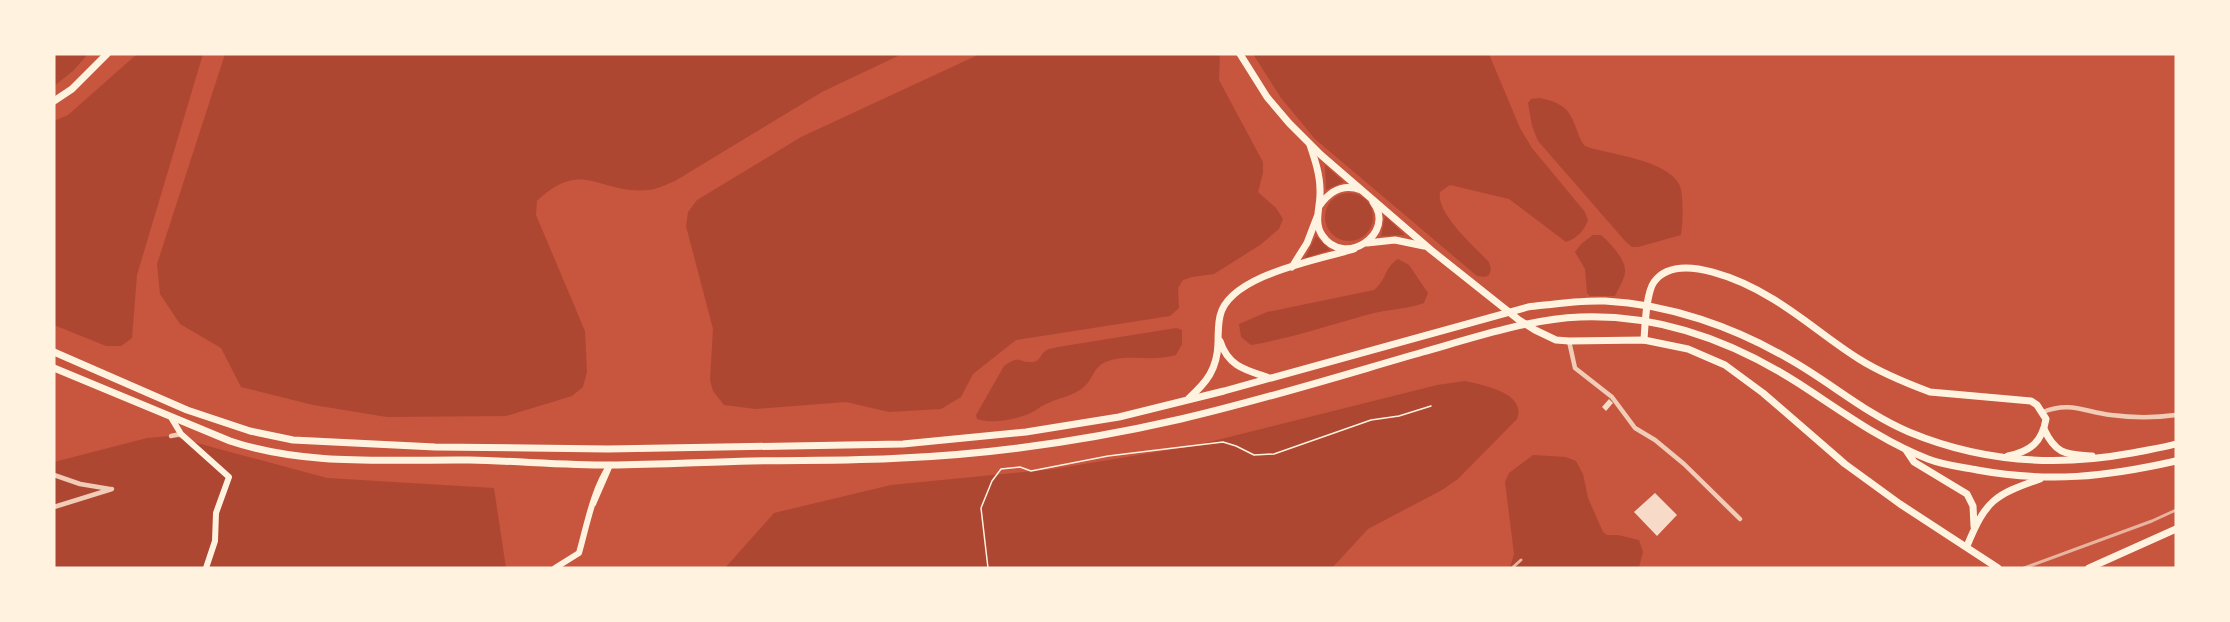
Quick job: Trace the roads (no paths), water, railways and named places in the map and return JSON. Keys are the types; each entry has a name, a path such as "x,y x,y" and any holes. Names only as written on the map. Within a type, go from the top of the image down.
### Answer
{"main road":[{"path":"54,101 85,77 107,54"},
{"path":"1240,54 1267,97 1309,143 1431,250 1527,325 1556,340 1569,342 1644,340 1688,349 1725,365 1762,393 1845,464 1900,504 1998,568"},
{"path":"1292,267 1307,243 1320,205 1319,177 1309,143"},
{"path":"1320,205 1326,196 1346,187 1368,194 1376,205 1379,219 1376,232 1367,243"},
{"path":"1317,217 1318,226 1328,242 1336,247 1354,249"},
{"path":"1187,400 1204,384 1214,370 1222,310 1232,295 1244,285 1367,243 1402,241 1421,245 1431,250"},
{"path":"1644,340 1651,288 1660,276 1667,271 1681,268 1711,271 1773,299 1860,360 1930,392 2031,401 2043,412 2046,419 2040,439 2030,450 2000,458"},
{"path":"54,352 187,410 234,426 293,440 362,445 618,449 903,444 1070,426 1119,417 1528,307 1573,302 1628,303 1684,314 1718,325 1789,358 1854,402 1909,432 1968,451 2000,458 2051,461 2104,458 2176,444"},
{"path":"54,368 247,447 311,457 362,461 472,460 610,465 904,458 1051,445 1122,432 1226,408 1455,342 1531,324 1577,317 1626,317 1681,328 1744,352 1795,381 1847,416 1932,461 1997,474 2044,478 2080,478 2176,461"},
{"path":"1218,335 1226,356 1234,364 1268,377"},
{"path":"172,418 181,434 229,477 216,513 215,541 206,568"},
{"path":"2044,429 2057,450 2104,458"},
{"path":"1904,448 1914,462 1967,494 1973,506 1974,526"},
{"path":"555,568 579,553 594,504 610,465"},
{"path":"1967,546 1974,526 1993,500 2006,491 2044,478"},
{"path":"2089,568 2176,529"}],"street":[{"path":"1569,342 1575,368 1612,397 1635,428 1655,440 1684,464 1740,519"},
{"path":"2043,412 2056,407 2073,407 2109,415 2147,419 2176,414"},
{"path":"171,436 181,434"},
{"path":"54,475 80,484 112,489 54,507"}],"railway":[{"path":"2024,568 2176,510"},
{"path":"1512,568 1521,560"}]}
